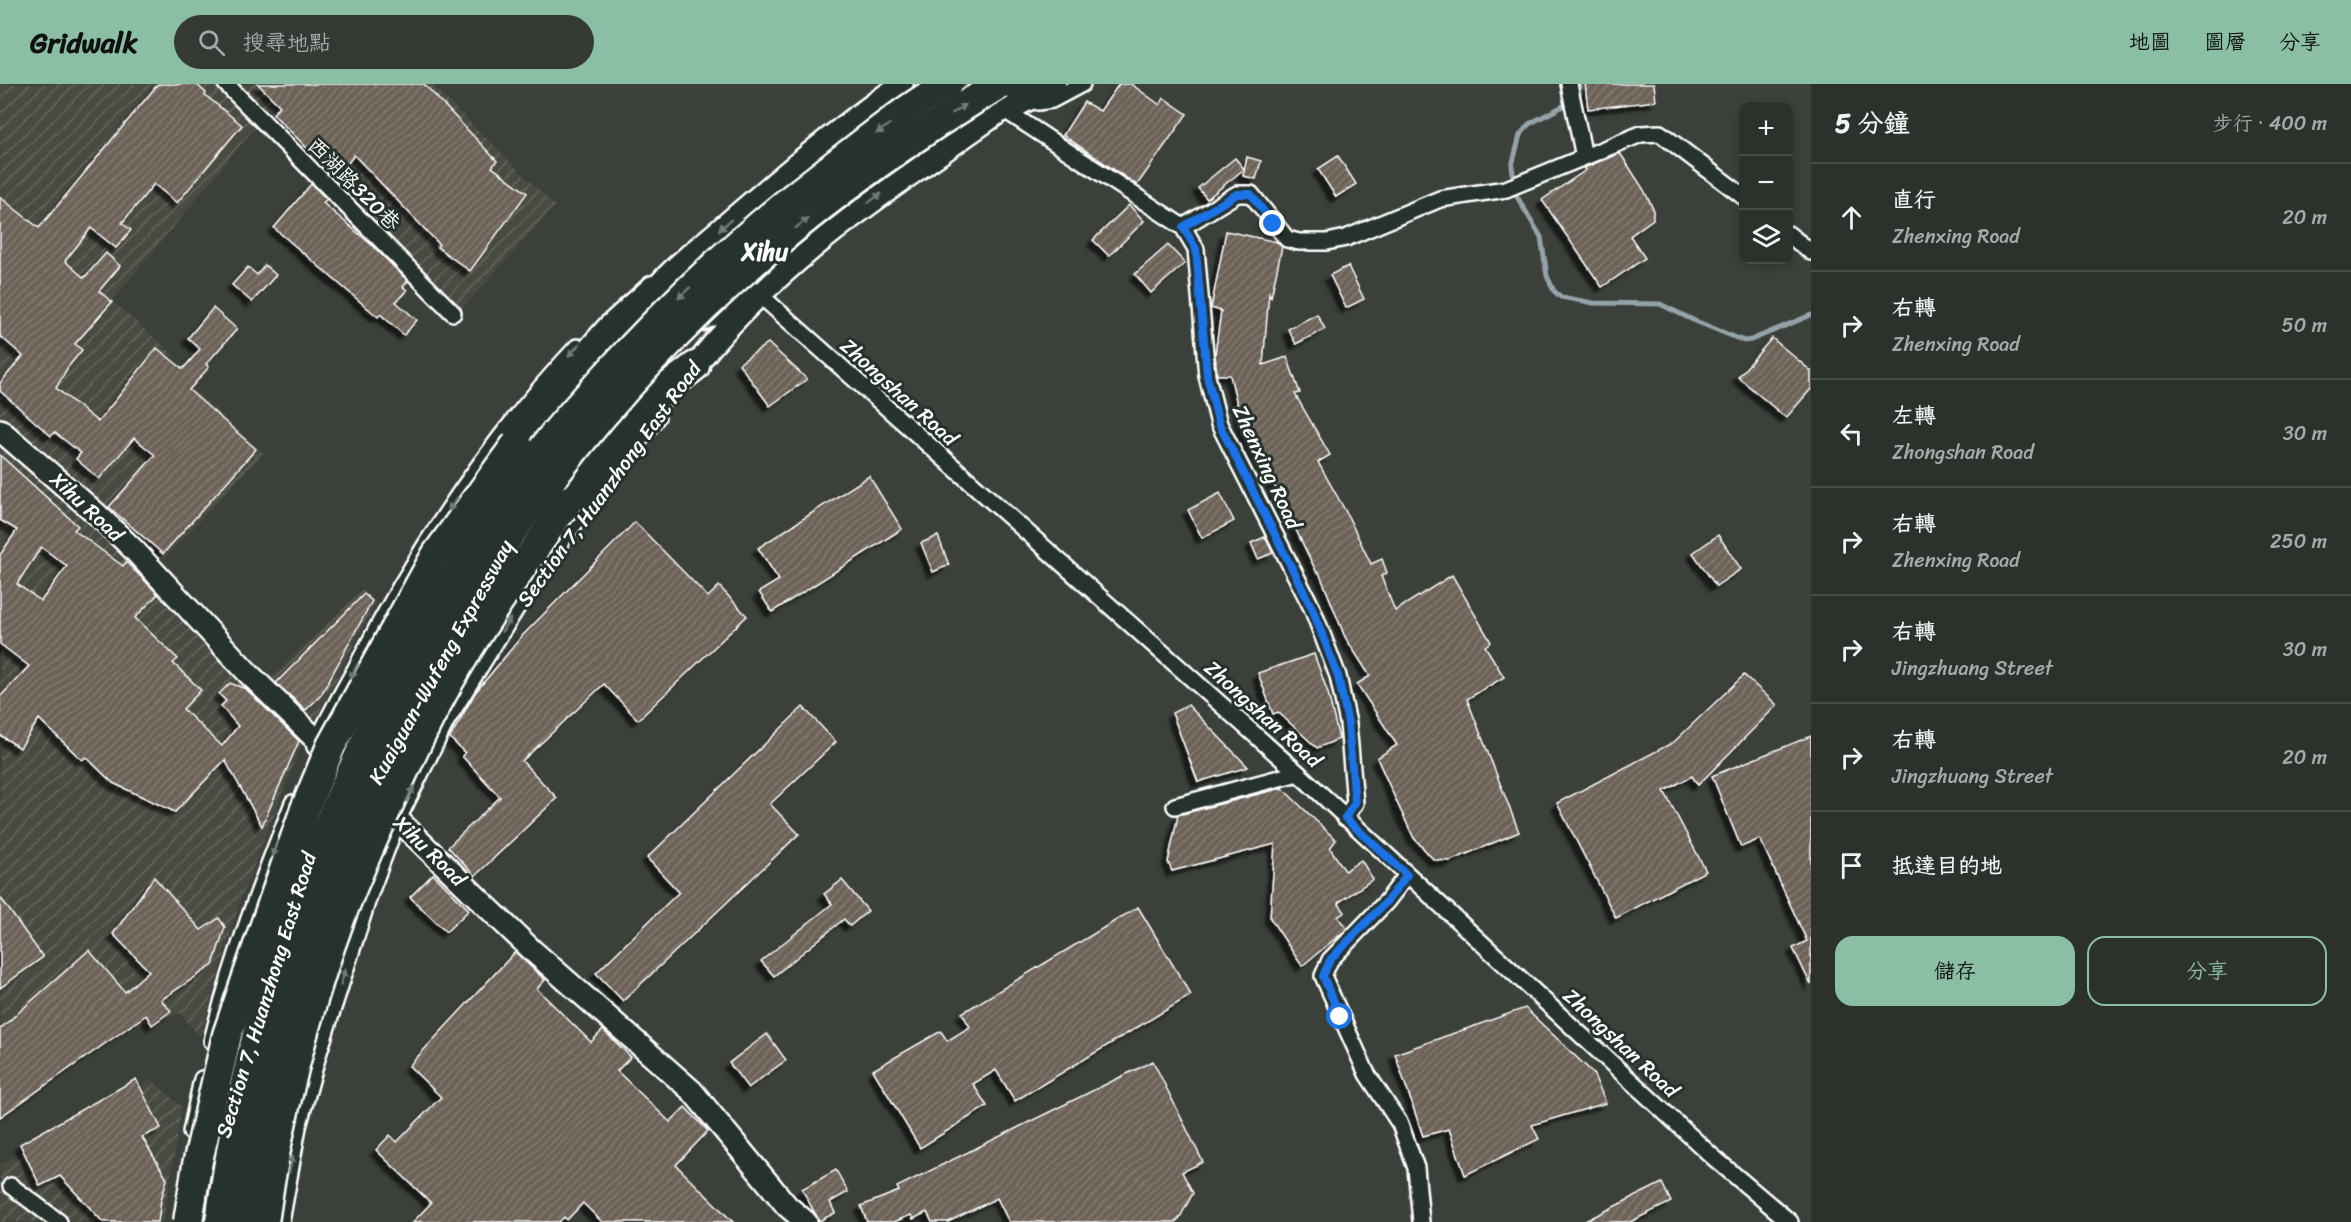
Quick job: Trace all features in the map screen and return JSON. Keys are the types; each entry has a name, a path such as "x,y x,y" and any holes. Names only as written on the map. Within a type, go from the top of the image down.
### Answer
{"highway":[{"name":"Kuaiguan-Wufeng Expressway","path":"220,1222 226,1175 254,1042 278,963 319,847 369,737 414,648 482,534 549,441 665,311 717,261 793,196 868,139 948,84"},
{"name":"Kuaiguan-Wufeng Expressway","path":"244,1222 252,1167 280,1041 303,955 328,885 400,727 500,550 577,446 643,370 693,318 759,258 877,163 1007,96 1051,84"},
{"path":"188,1222 197,1165 227,1035 305,809 327,757 436,555 546,404 611,329 654,290"},
{"path":"264,1222 299,1050 324,967 357,877 424,727 460,662 528,558 569,501 662,392 695,366"}],"street":[{"name":"西湖路320巷","path":"226,84 453,313"},
{"name":"Section 7, Huanzhong East Road","path":"177,1222 195,1110 222,1000 257,894 317,742 411,567 452,505 497,444 548,378 596,327 654,290 704,243 798,162 902,84"},
{"name":"Zhenxing Road","path":"981,84 1007,96 1040,131 1183,227 1196,249 1207,376 1219,424 1312,608 1338,676 1348,723 1355,803 1345,818"},
{"name":"Section 7, Huanzhong East Road","path":"280,1222 298,1127 318,1055 370,893 398,819 447,720 545,562 695,366 758,295 810,248 1007,96 1052,100 1082,84"},
{"path":"1569,84 1584,157"},
{"path":"1183,227 1237,194 1251,194 1287,239 1299,242 1327,242 1346,238 1440,199 1506,189 1641,134 1660,132 1739,194"},
{"path":"1793,238 1811,252"},
{"name":"Zhongshan Road","path":"704,243 758,295 1298,774 1713,1157 1790,1222"},
{"name":"Section 7, Huanzhong East Road","path":"204,1222 210,1175 271,962 313,843 371,714 408,645 502,490 562,409 623,344 654,290"},
{"name":"Section 7, Huanzhong East Road","path":"250,1222 258,1168 275,1088 309,957 333,888 374,796 436,671 505,553 612,414 704,317 758,295"},
{"name":"Xihu Road","path":"0,430 98,515 134,550 248,673 534,952 692,1091 787,1206 806,1222"},
{"path":"1176,806 1298,774"},
{"path":"1407,875 1387,901 1330,960 1323,976 1366,1074 1400,1124 1416,1168 1421,1222"},
{"path":"11,1186 59,1222"}],"shaded area":[{"path":"0,84 434,84 433,86 555,206 460,311 266,114 112,301 173,354 166,366 263,453 162,561 178,576 161,600 255,694 362,589 375,604 301,746 239,904 200,1037 180,1013 151,1023 114,1028 0,1101"},
{"path":"152,1080 182,1107 163,1222 0,1222 0,1165"}],"building":[{"path":"158,84 196,84 206,93 205,95 242,125 177,203 154,184 122,223 131,230 116,248 91,228 65,261 84,278 106,253 120,266 99,291 112,302 75,344 82,350 68,367 56,388 98,422 157,348 183,369 200,349 188,338 213,308 237,329 206,364 209,367 189,390 256,449 163,554 109,507 155,455 134,438 99,479 76,459 81,453 54,432 51,436 0,391 0,383 23,356 0,336 0,197 39,228"},
{"path":"258,84 424,84 497,161 492,167 527,193 470,271 437,247 439,244 354,155 335,180 324,169 326,167 273,114 280,106"},
{"path":"1119,84 1131,84 1160,105 1164,98 1187,114 1137,185 1063,135 1084,102 1100,111"},
{"path":"1585,84 1654,84 1656,101 1588,109"},
{"path":"1620,153 1644,190 1653,209 1653,219 1630,236 1645,258 1602,287 1542,200 1586,170 1584,168"},
{"path":"1338,156 1356,184 1336,197 1318,169"},
{"path":"1247,157 1261,161 1256,179 1243,176"},
{"path":"1235,158 1244,169 1207,199 1198,188"},
{"path":"311,184 327,199 323,203 373,246 408,281 403,287 407,290 396,302 417,320 404,335 380,314 378,317 274,228"},
{"path":"1129,205 1144,221 1109,256 1093,240"},
{"path":"1226,231 1277,242 1282,247 1271,297 1269,293 1263,365 1287,357 1300,393 1295,394 1330,455 1318,462 1371,564 1382,559 1387,573 1381,576 1395,611 1452,575 1491,642 1485,646 1504,677 1467,699 1519,832 1450,861 1434,860 1414,838 1400,809 1377,758 1397,745 1357,684 1370,676 1345,637 1319,572 1317,573 1294,526 1292,527 1274,493 1277,491 1244,433 1230,375 1217,375 1215,354 1221,311 1211,308"},
{"path":"1168,245 1185,263 1151,293 1135,274"},
{"path":"265,265 276,275 252,302 232,285 248,267 257,275"},
{"path":"1348,266 1364,299 1346,308 1330,275"},
{"path":"1317,314 1325,329 1296,344 1288,329"},
{"path":"1772,338 1811,371 1811,389 1786,418 1738,377"},
{"path":"768,343 807,379 770,406 739,364"},
{"path":"0,455 78,526 74,530 123,566 126,562 158,594 135,618 178,659 173,663 201,690 183,709 222,746 238,726 221,706 226,701 219,694 230,683 246,689 299,741 262,826 225,760 175,812 113,783 86,757 82,760 39,719 20,748 0,735 0,697 29,666 0,644 0,555 17,530 0,520","holes":["41,547 67,566 41,601 17,584"]},
{"path":"869,476 902,529 772,612 759,592 779,580 758,548"},
{"path":"1220,493 1234,521 1202,538 1188,510"},
{"path":"635,522 708,597 719,586 747,616 638,720 604,684 522,761 557,798 475,876 448,847 500,797 462,756 465,753 450,738 475,693 522,636"},
{"path":"1718,535 1741,569 1716,586 1693,553"},
{"path":"938,536 949,565 933,572 921,543"},
{"path":"1265,537 1273,553 1258,559 1251,543"},
{"path":"364,594 372,601 321,695 306,710 276,683"},
{"path":"1314,654 1328,693 1339,739 1317,748 1278,712 1273,714 1258,673"},
{"path":"1744,675 1777,705 1698,785 1692,776 1664,791 1706,871 1616,918 1557,803 1674,742"},
{"path":"1188,705 1248,767 1198,782 1172,713"},
{"path":"803,707 836,742 770,804 799,834 623,1001 596,973 679,892 647,858"},
{"path":"1811,736 1811,985 1793,948 1807,941 1760,839 1741,847 1712,776"},
{"path":"1282,788 1336,840 1330,848 1345,871 1361,860 1373,879 1338,903 1345,912 1338,917 1347,929 1302,966 1270,918 1275,844 1172,871 1168,862 1178,815"},
{"path":"433,874 469,910 446,932 410,897"},
{"path":"154,877 201,930 219,918 225,927 213,965 161,1000 171,1011 152,1025 146,1015 0,1117 0,1029 89,950 125,992 149,971 113,934"},
{"path":"842,880 868,911 850,926 844,919 774,976 761,961 832,904 824,894"},
{"path":"0,897 43,957 0,988"},
{"path":"1138,907 1191,995 1015,1101 996,1070 973,1084 987,1106 920,1148 873,1070 941,1031 947,1041 970,1027 962,1013"},
{"path":"515,952 545,980 537,989 591,1042 603,1030 631,1057 617,1071 670,1122 685,1107 708,1131 676,1165 733,1222 602,1222 583,1203 567,1220 564,1217 559,1222 413,1222 431,1203 376,1150 390,1135 397,1142 441,1097 409,1066"},
{"path":"1525,1008 1593,1073 1606,1103 1532,1125 1539,1139 1465,1175 1449,1129 1423,1136 1395,1054"},
{"path":"767,1034 786,1060 748,1088 729,1063"},
{"path":"1153,1061 1203,1162 1182,1172 1193,1193 1179,1219 1175,1222 1009,1222 997,1198 948,1222 932,1222 927,1212 913,1219 911,1215 894,1222 867,1222 861,1206 899,1191 897,1187"},
{"path":"136,1079 161,1128 142,1137 167,1179 158,1222 103,1222 60,1176 40,1186 20,1144"},
{"path":"836,1170 848,1192 830,1202 835,1213 819,1221 802,1189"},
{"path":"1662,1183 1671,1202 1630,1222 1583,1222"}],"waterway":[{"path":"1580,84 1581,92 1565,105 1529,124 1520,135 1512,166 1516,195 1541,237 1547,276 1554,291 1561,297 1593,303 1660,304 1744,341 1811,315"}],"district":[{"name":"Xihu","path":"765,252"}],"route":[{"path":"1273,224 1251,194 1237,194 1183,227 1196,249 1207,376 1219,424 1312,608 1338,676 1348,723 1355,803 1345,818 1407,875 1387,901 1330,960 1323,976 1340,1017"}]}
